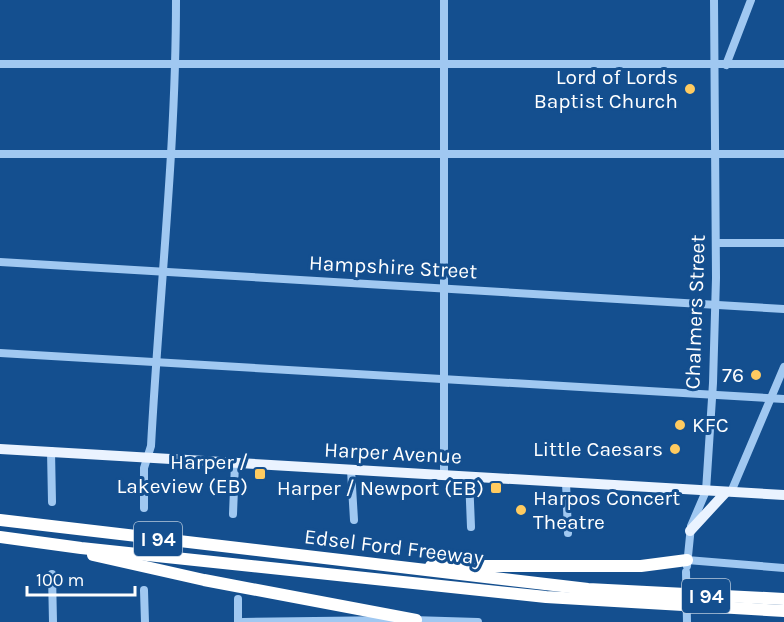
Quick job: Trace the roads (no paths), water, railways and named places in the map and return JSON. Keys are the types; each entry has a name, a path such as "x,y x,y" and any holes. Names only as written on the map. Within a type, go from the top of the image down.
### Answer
{"highway":[{"name":"Edsel Ford Freeway","path":"0,520 407,569 627,592 784,599"},
{"name":"Edsel Ford Freeway","path":"0,537 546,597 784,611"},
{"path":"48,544 204,580 417,620"},
{"path":"407,569 447,564 687,566"}],"main road":[{"name":"Harper Avenue","path":"0,449 784,495"},
{"path":"690,531 728,492"}],"street":[{"path":"144,508 144,468 151,446 164,272 176,65 176,0"},
{"path":"444,0 444,475"},
{"name":"Chalmers Street","path":"687,622 687,566 690,531 706,491 715,304 714,0"},
{"path":"726,65 751,0"},
{"path":"0,64 784,64"},
{"path":"0,154 784,154"},
{"path":"716,243 784,243"},
{"name":"Hampshire Street","path":"0,262 784,309"},
{"path":"0,352 784,399"},
{"path":"728,492 784,367"},
{"path":"51,451 52,502"},
{"path":"233,514 235,463"},
{"path":"351,470 354,520"},
{"path":"470,477 471,527"},
{"path":"566,482 568,533"},
{"path":"687,566 784,568"},
{"path":"52,574 53,622"},
{"path":"144,590 145,622"},
{"path":"238,599 238,622"},
{"path":"243,622 417,620 478,622"}],"place":[{"name":"Lord of Lords Baptist Church","path":"690,89"},
{"name":"76","path":"756,375"},
{"name":"KFC","path":"680,425"},
{"name":"Little Caesars","path":"675,449"},
{"name":"Harper / Lakeview (EB)","path":"260,474"},
{"name":"Harper / Newport (EB)","path":"496,488"},
{"name":"Harpos Concert Theatre","path":"521,510"}]}
